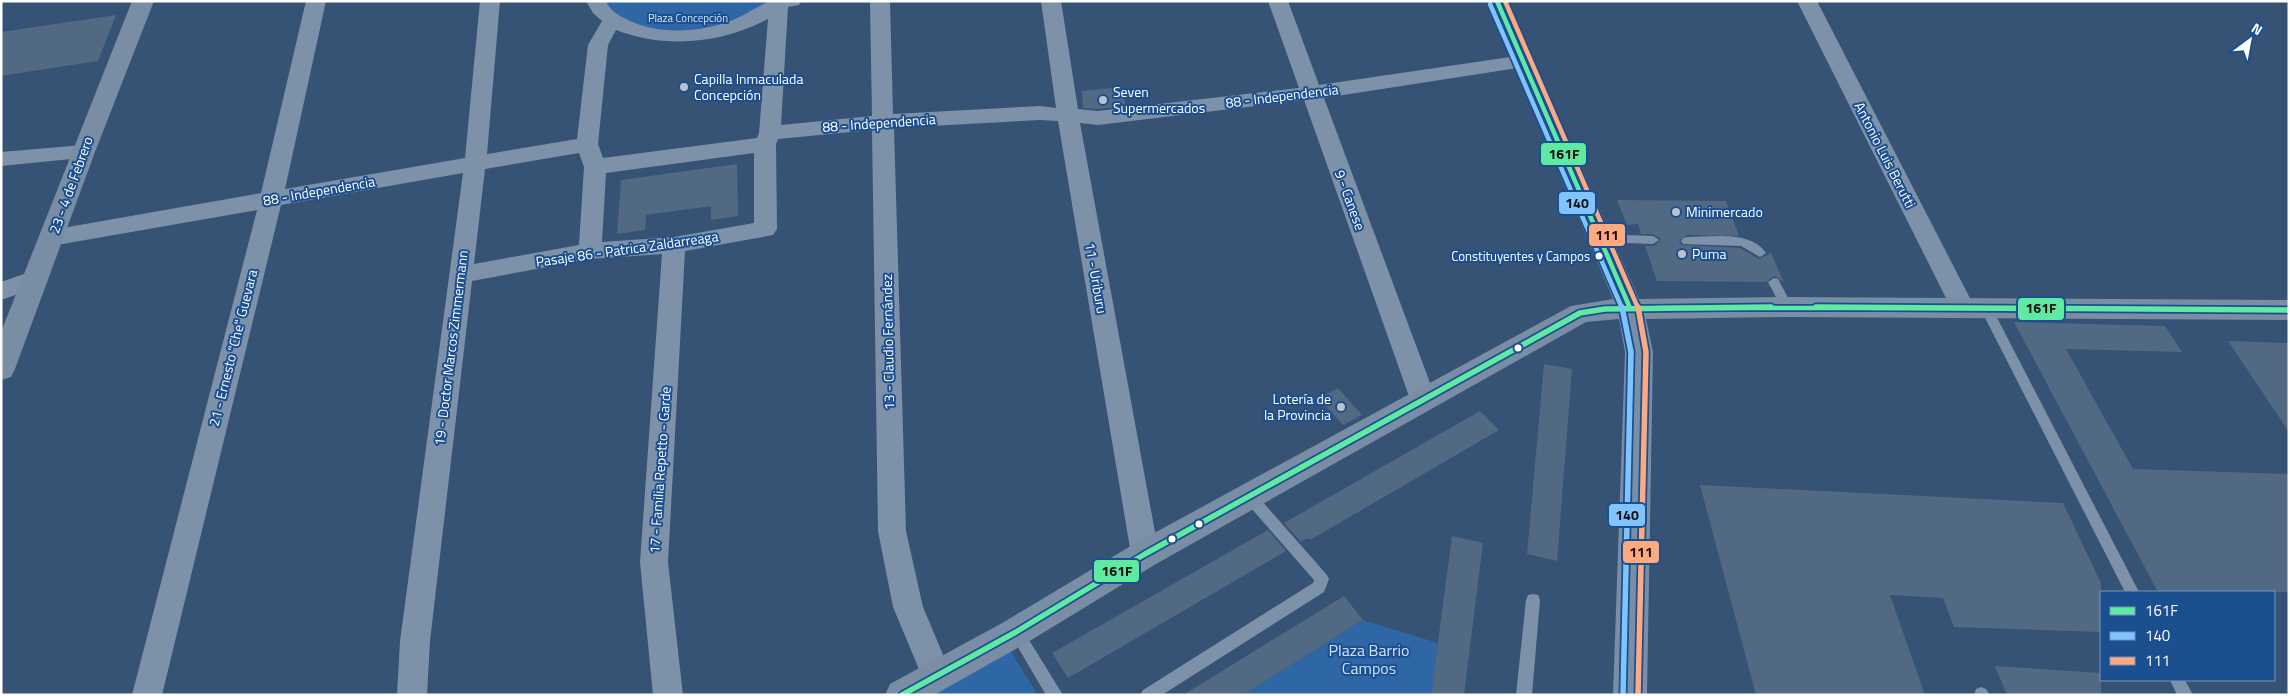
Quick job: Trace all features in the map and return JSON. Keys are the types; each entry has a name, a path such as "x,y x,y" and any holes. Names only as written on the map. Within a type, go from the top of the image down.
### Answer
{"main road":[{"name":"23 - 4 de Febrero","path":"1,369 83,152 143,1"},
{"path":"1497,1 1630,308 1636,330 1639,352 1630,695"},
{"path":"902,695 1016,632 1145,554 1580,313 1630,308 1787,307 2289,310"}],"street":[{"name":"21 - Ernesto \"Che\" Guevara","path":"146,695 271,200 316,1"},
{"name":"19 - Doctor Marcos Zimmermann","path":"412,695 415,641 475,163 490,1"},
{"path":"596,1 597,5 612,20 634,30 662,35 694,35 726,28 748,20 784,2"},
{"name":"13 - Claudio Fernández","path":"880,1 892,531 908,607 937,676"},
{"name":"11 - Uriburu","path":"1051,1 1068,116 1145,554"},
{"name":"9 - Canese","path":"1278,1 1423,399"},
{"name":"Antonio Luis Berutti","path":"1807,1 1975,308"},
{"path":"768,138 784,2"},
{"path":"590,251 595,167 588,144 598,46 612,20"},
{"name":"88 - Independencia","path":"595,167 768,138 883,122 1040,113 1098,118 1310,93 1524,61"},
{"name":"Pasaje 86 - Patrica Zaldarreaga","path":"460,275 590,251 674,245 765,229 768,138"},
{"name":"88 - Independencia","path":"52,238 588,144"},
{"path":"1,159 83,152"},
{"name":"17 - Familia Repetto - Garde","path":"668,695 654,562 674,245"},
{"path":"1,291 36,279"}],"lane":[{"path":"1600,238 1653,240"},
{"path":"1687,241 1740,242 1749,244 1760,253"},
{"path":"1774,282 1787,307"},
{"path":"1975,308 2131,591"},
{"path":"1148,695 1319,587 1322,579 1249,496"},
{"path":"1524,695 1533,600"},
{"path":"1016,632 1055,695"},
{"path":"2178,681 2185,695"}],"green space":[{"name":"Plaza Concepción","path":"596,1 779,1 755,18 694,35 634,30"},
{"name":"Plaza Barrio Campos","path":"1363,620 1438,643 1431,695 1243,695"},
{"path":"1010,650 1038,695 927,695"}],"building":[{"path":"116,15 98,61 1,76 1,32"},
{"name":"Seven Supermercados","path":"1121,87 1126,106 1098,109 1083,108 1082,91"},
{"path":"737,164 738,216 711,220 711,206 646,215 645,230 617,234 621,180"},
{"path":"1617,200 1726,201 1739,236 1687,235 1679,240 1681,245 1740,248 1759,259 1771,253 1784,282 1774,276 1766,282 1657,281 1645,246 1654,246 1661,239 1653,234 1641,234 1638,224 1627,225"},
{"path":"2014,322 2165,326 2182,352 2066,349 2133,469 2289,474 2289,592 2157,591"},
{"path":"2228,341 2289,343 2289,432"},
{"path":"1544,364 1572,369 1557,561 1527,554"},
{"name":"Lotería de la Provincia","path":"1338,388 1362,415 1343,425 1319,398"},
{"path":"1480,411 1499,430 1310,540 1308,538 1301,542 1284,523"},
{"path":"1700,485 2063,503 2101,583 2100,632 1954,627 1943,598 1890,595 1925,695 1756,695"},
{"path":"1268,530 1286,551 1068,678 1052,653"},
{"path":"1452,536 1483,543 1464,695 1431,695"},
{"path":"1344,596 1363,620 1243,695 1183,695"},
{"path":"1995,666 2100,673 2101,695 2007,695"}],"transit line":[{"name":"161F","path":"1497,1 1630,308"},
{"name":"111","path":"1505,1 1637,305 1643,328 1646,352 1638,695"},
{"name":"140","path":"1490,4 1623,310 1631,352 1623,695"},
{"name":"161F","path":"902,695 1016,632 1145,554 1580,313 1605,309 1787,307 2289,310"}],"place":[{"name":"Capilla Inmaculada Concepción","path":"684,87"},
{"name":"Seven Supermercados","path":"1103,100"},
{"name":"Minimercado","path":"1676,212"},
{"name":"Puma","path":"1682,254"},
{"name":"Constituyentes y Campos","path":"1599,256"},
{"name":"Lotería de la Provincia","path":"1341,407"}]}
